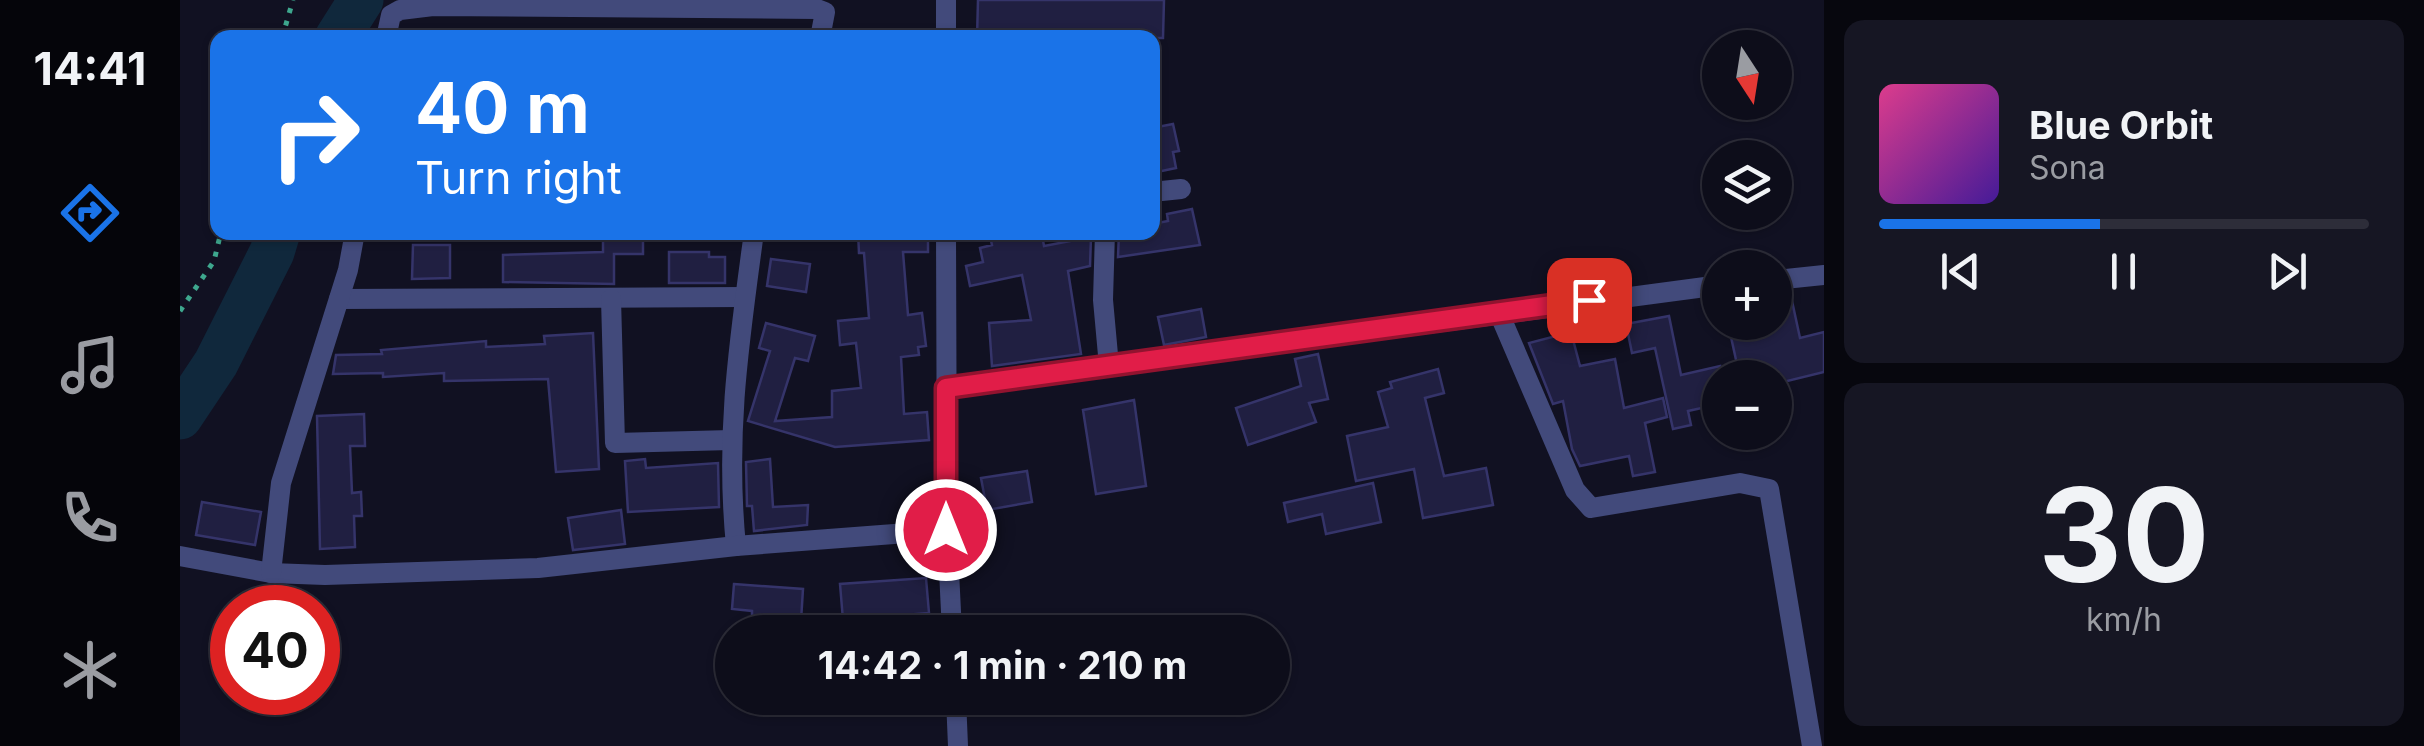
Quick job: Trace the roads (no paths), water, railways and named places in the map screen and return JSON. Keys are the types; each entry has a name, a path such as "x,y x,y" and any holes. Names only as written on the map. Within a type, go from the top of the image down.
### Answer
{"street":[{"path":"946,0 946,30"},
{"path":"388,30 392,15 400,10 433,6 817,8 824,12 821,30"},
{"path":"1160,191 1182,189"},
{"path":"271,573 281,483 339,299 353,240"},
{"path":"736,546 730,480 733,384 753,240"},
{"path":"946,240 946,530 951,615"},
{"path":"1105,240 1103,300 1109,366"},
{"path":"1792,278 1824,275"},
{"path":"946,388 1702,287"},
{"path":"339,299 745,297"},
{"path":"611,300 616,443 731,440"},
{"path":"1499,313 1570,480 1591,508 1740,483 1770,489 1812,746"},
{"path":"180,556 271,573 324,575 538,568 736,546 946,530"},
{"path":"957,715 958,746"}],"waterway":[{"path":"342,30 361,0"},
{"path":"180,417 216,363 276,240"}]}
